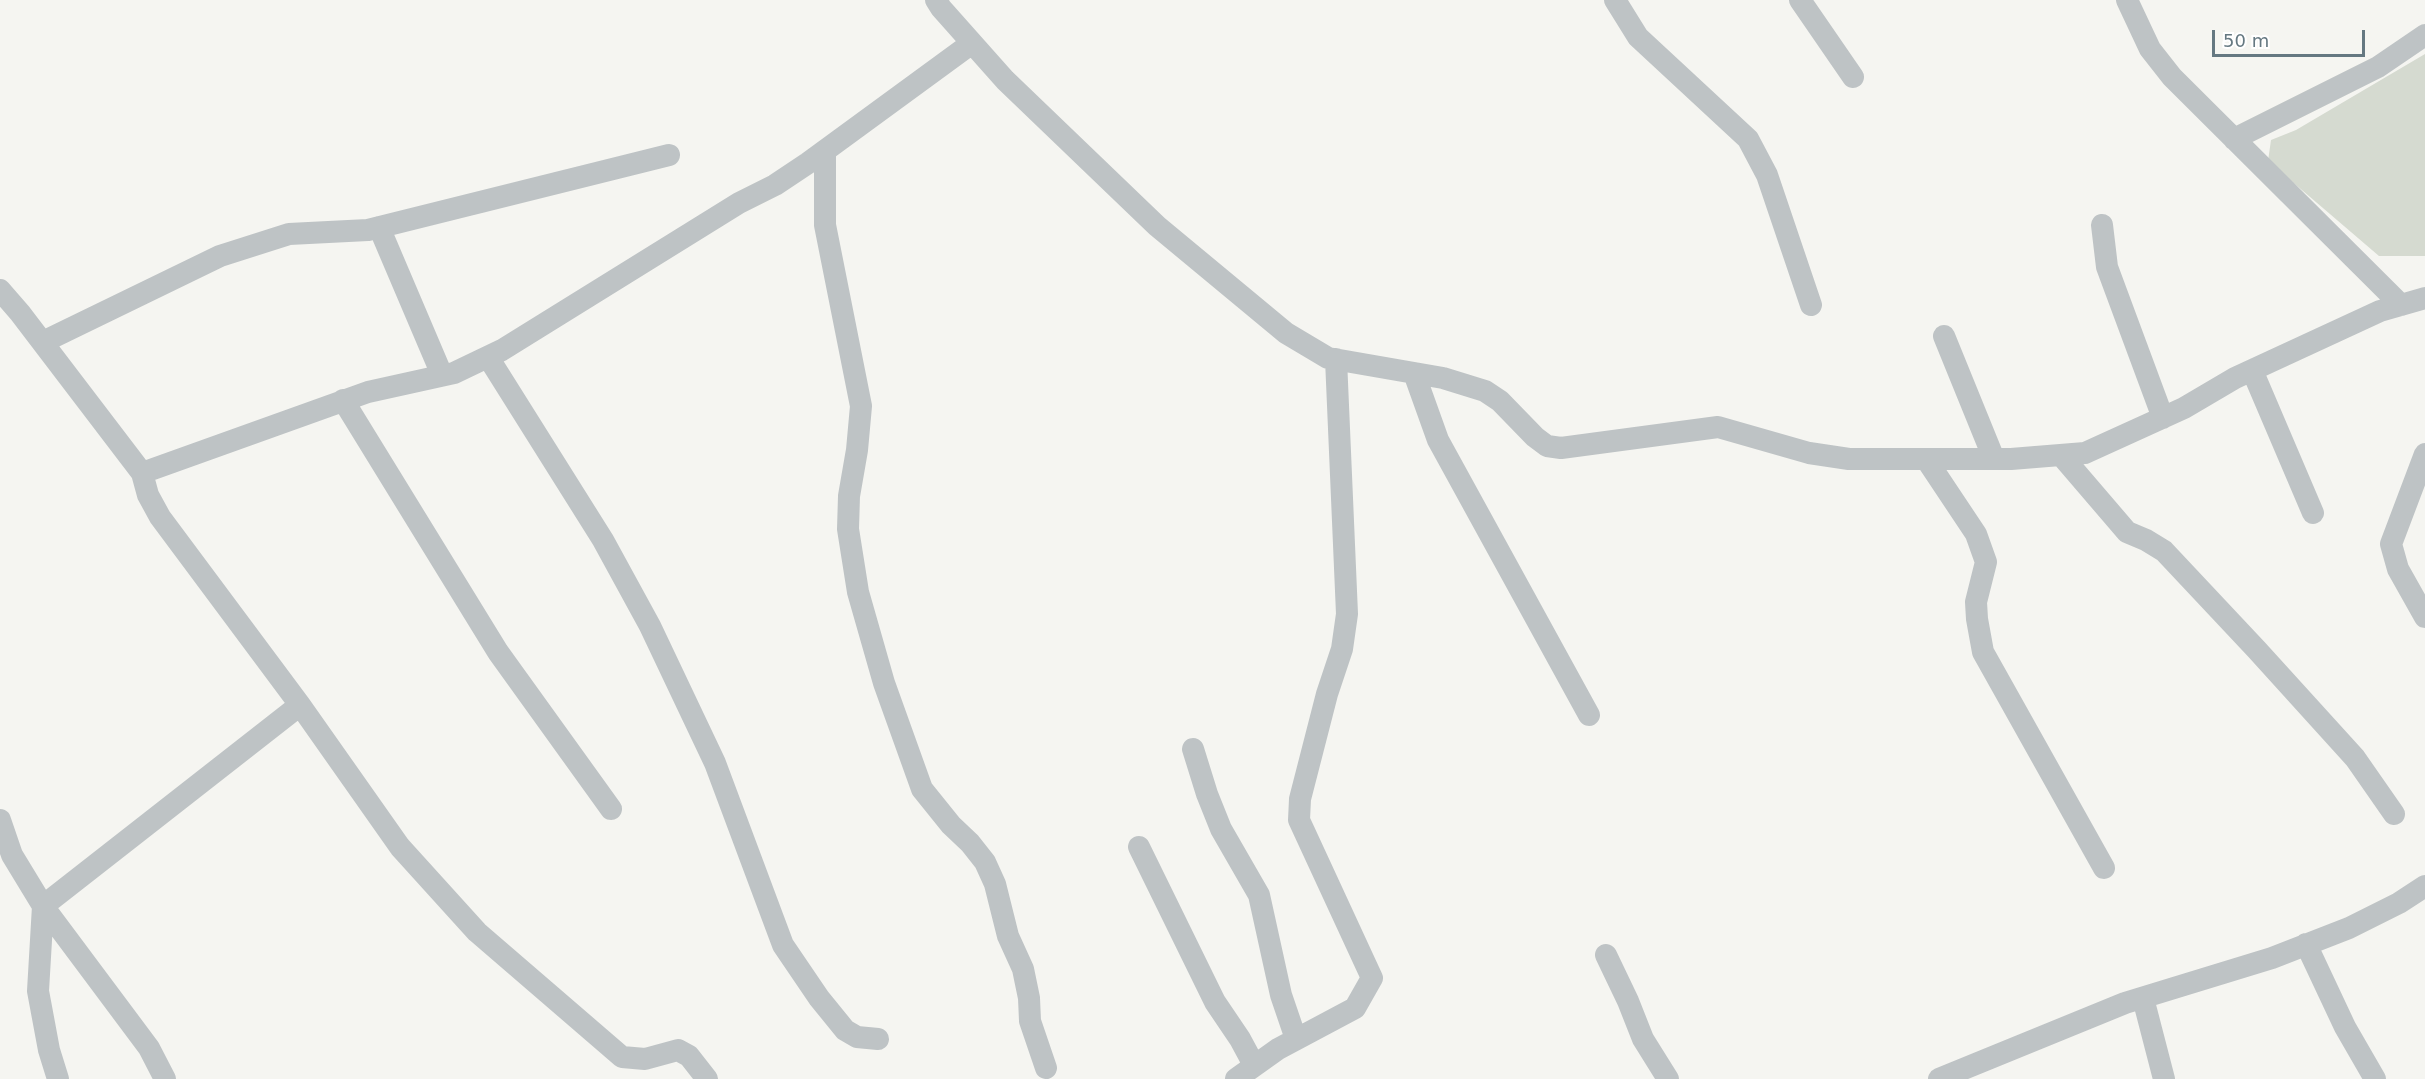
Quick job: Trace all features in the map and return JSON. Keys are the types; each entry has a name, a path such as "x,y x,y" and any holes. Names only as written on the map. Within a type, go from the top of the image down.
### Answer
{"street":[{"path":"936,0 1005,80 1157,226 1286,333 1328,358 1443,378 1485,391 1500,401 1534,437 1547,446 1561,448 1718,427 1809,453 1839,458 1994,459 2085,453 2163,418 2252,370 2380,311 2425,298"},
{"path":"1615,0 1638,37 1748,139 1767,175 1811,305"},
{"path":"1800,0 1853,77"},
{"path":"2127,0 2150,49 2172,77 2401,305"},
{"path":"2234,139 2378,67 2425,35"},
{"path":"142,473 343,400 376,390 454,373 488,357 739,203 775,185 972,43"},
{"path":"825,151 825,225 861,406 857,450 849,496 848,529 858,592 884,683 922,789 951,825 970,843 984,862 995,884 1008,936 1023,969 1029,998 1030,1021 1046,1068"},
{"path":"43,342 220,256 289,234 368,230 669,155"},
{"path":"2102,225 2107,267 2163,418"},
{"path":"379,227 442,375"},
{"path":"0,290 43,342 142,473 148,495 160,517 300,705 400,847 477,932 622,1057 645,1059 678,1050 689,1056 707,1079"},
{"path":"1944,336 1994,459"},
{"path":"488,357 603,540 650,626 715,763 783,945 819,998 845,1030 857,1037 878,1039"},
{"path":"1236,1079 1296,1039 1355,1008 1372,978 1299,820 1300,799 1327,694 1342,649 1347,614 1336,360"},
{"path":"2252,370 2313,513"},
{"path":"1414,373 1438,440 1589,715"},
{"path":"343,400 498,652 611,809"},
{"path":"2425,454 2391,544 2398,569 2415,603 2425,617"},
{"path":"2061,455 2127,532 2164,551 2257,650 2355,758 2394,814"},
{"path":"1926,459 1976,534 1986,562 1976,602 1983,652 2104,868"},
{"path":"58,1079 49,1050 38,991 43,906 300,705"},
{"path":"1193,749 1221,829 1259,895 1281,995 1296,1039"},
{"path":"0,820 12,855 43,906 149,1048 165,1079"},
{"path":"1139,847 1215,1002 1254,1065"},
{"path":"1939,1079 1990,1056 2143,998 2272,958 2349,928 2389,908 2425,886"},
{"path":"2306,944 2345,1027 2375,1079"},
{"path":"1606,955 1643,1039 1668,1079"},
{"path":"2143,998 2164,1079"}],"shaded area":[{"path":"2425,54 2425,256 2379,256 2268,161 2271,140 2296,130"}]}
